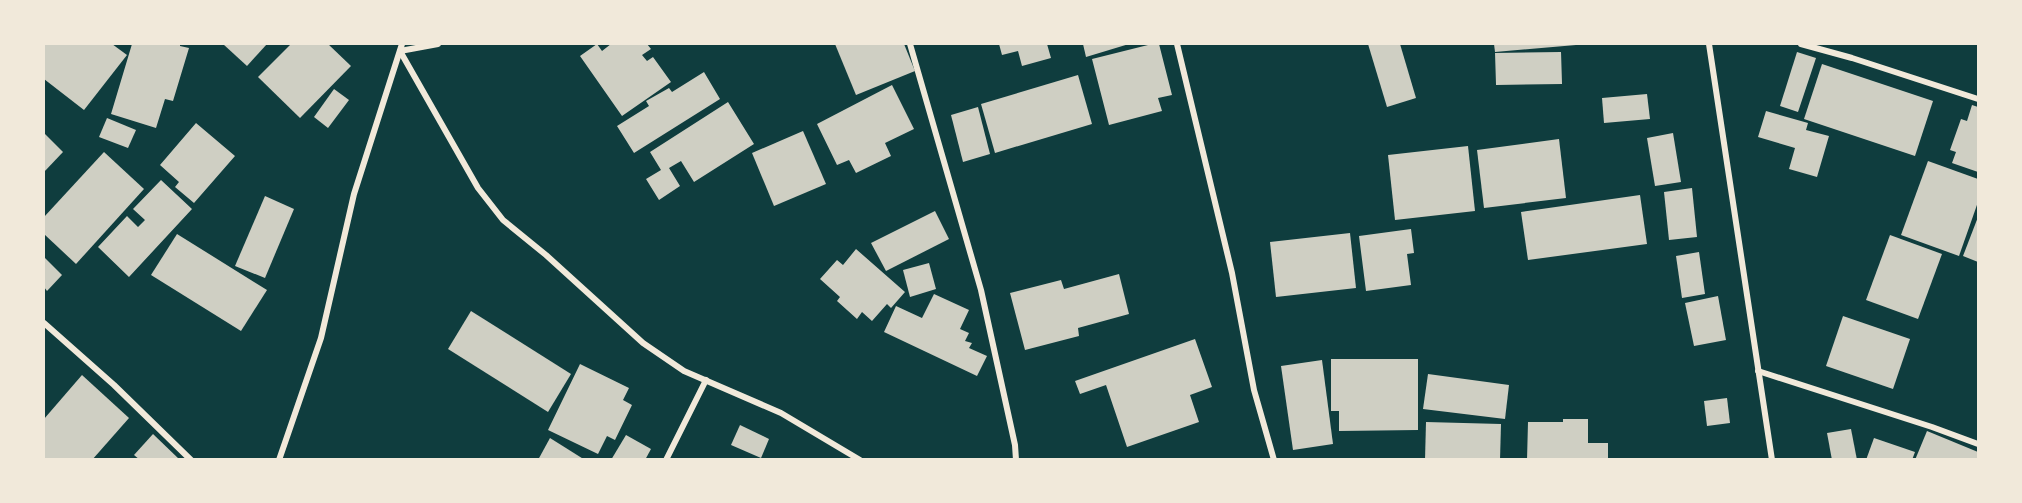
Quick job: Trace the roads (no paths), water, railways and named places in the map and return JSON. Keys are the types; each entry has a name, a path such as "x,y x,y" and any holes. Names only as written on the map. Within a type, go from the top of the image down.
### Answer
{"street":[{"path":"401,47 438,44"},
{"path":"910,44 981,290 1016,459"},
{"path":"1178,44 1232,273 1254,390 1274,459"},
{"path":"1709,44 1772,459"},
{"path":"1801,44 1978,99"},
{"path":"401,47 478,188 503,220 546,255 643,343 684,371 781,413 860,459"},
{"path":"279,459 321,338 354,194 401,47"},
{"path":"44,323 114,385 191,459"},
{"path":"1758,371 1978,444"},
{"path":"666,459 706,380"}]}
